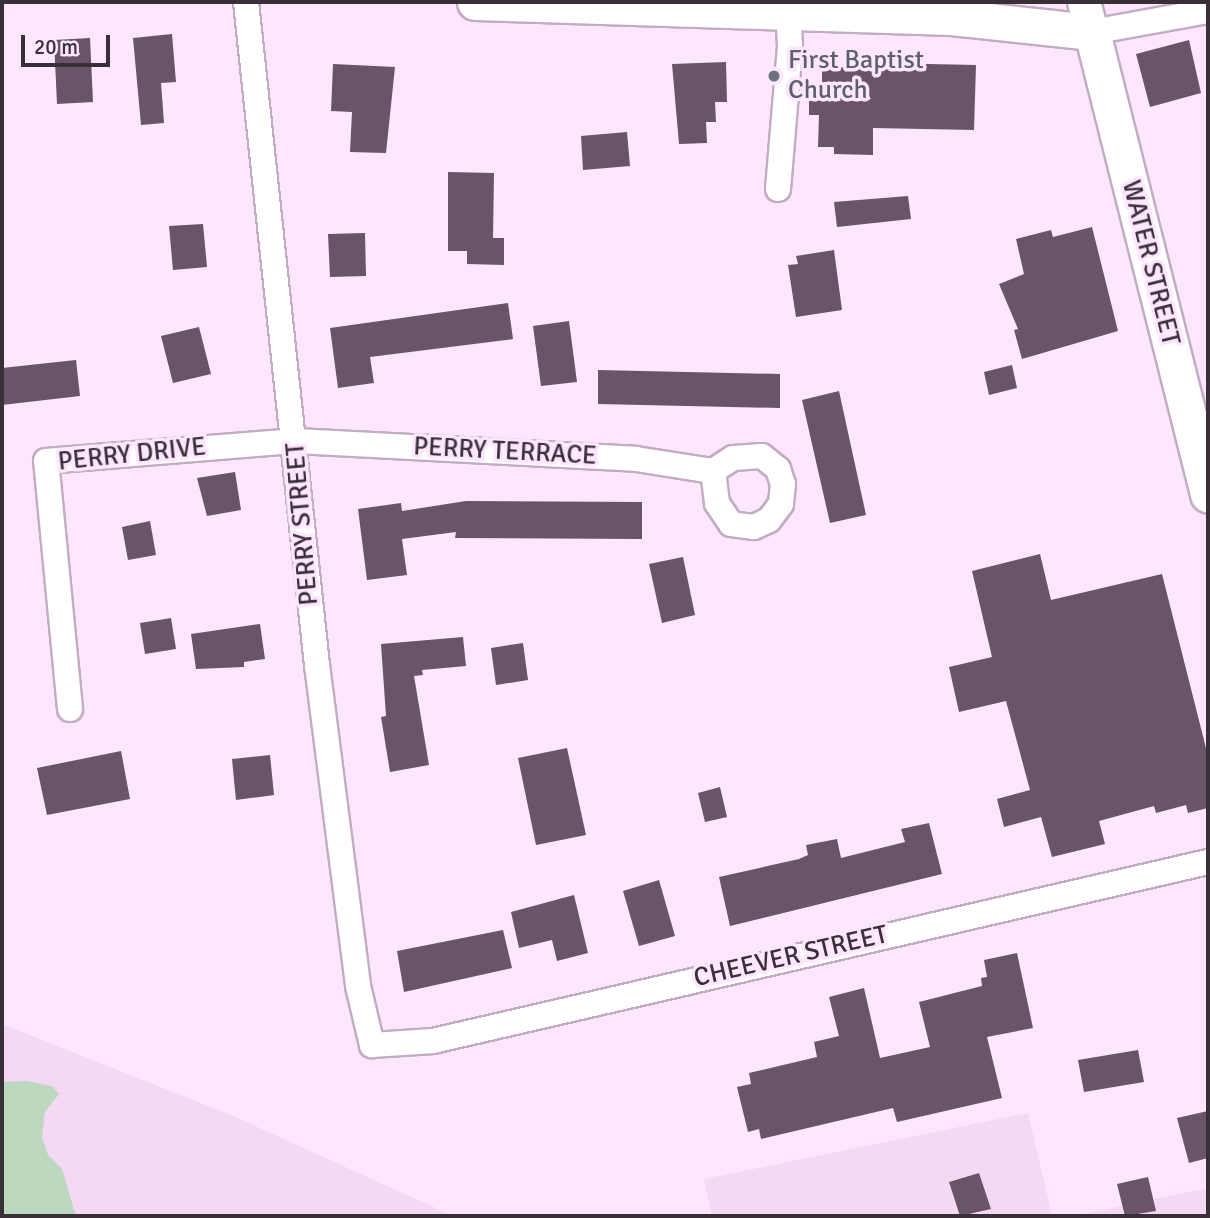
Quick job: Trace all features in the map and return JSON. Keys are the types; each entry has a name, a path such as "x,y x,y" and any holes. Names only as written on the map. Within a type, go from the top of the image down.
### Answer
{"main road":[{"path":"475,2 951,17 1088,17"},
{"name":"WATER STREET","path":"1088,17 1208,495"}],"street":[{"name":"PERRY STREET","path":"246,2 296,441 317,665 358,986 372,1045"},
{"path":"1088,17 1208,11"},
{"path":"778,189 790,46 788,13"},
{"name":"PERRY TERRACE","path":"296,441 636,459 713,471"},
{"name":"PERRY DRIVE","path":"70,709 46,461 296,441"},
{"name":"CHEEVER STREET","path":"372,1045 433,1041 1208,862"}],"shaded area":[{"path":"2,1024 231,1115 453,1216 2,1216"},
{"path":"1028,1113 1052,1216 712,1216 704,1179"},
{"path":"1208,1188 1208,1216 1067,1216 1086,1213"}],"green space":[{"path":"27,1081 52,1086 59,1094 45,1112 42,1137 48,1155 62,1169 76,1216 2,1216 2,1082"}],"building":[{"path":"172,34 176,82 161,83 164,123 141,125 133,38"},
{"path":"90,38 93,102 57,104 54,40"},
{"path":"1189,40 1201,93 1150,107 1136,54"},
{"path":"726,62 727,102 715,102 716,122 706,122 707,143 679,144 672,64"},
{"path":"882,63 976,65 974,130 873,128 873,155 834,154 834,147 818,147 819,115 809,115 809,86 822,86 822,67 881,68"},
{"path":"333,64 395,67 386,153 350,152 352,112 331,111"},
{"path":"627,132 630,166 583,170 581,136"},
{"path":"448,172 494,173 493,238 504,238 504,265 467,264 467,251 448,251"},
{"path":"908,196 911,219 837,227 834,202"},
{"path":"203,224 207,267 173,270 169,226"},
{"path":"1092,227 1118,331 1022,359 1014,330 1018,329 999,284 1024,274 1016,239 1051,230 1053,237"},
{"path":"365,233 366,276 330,277 328,234"},
{"path":"834,250 842,310 796,317 788,265 798,264 796,256"},
{"path":"508,303 513,339 370,357 374,383 338,388 330,328"},
{"path":"569,321 577,382 541,386 533,326"},
{"path":"199,327 211,374 173,383 161,336"},
{"path":"76,360 80,396 2,405 2,368"},
{"path":"1012,365 1017,388 989,395 984,372"},
{"path":"598,370 780,374 780,408 598,404"},
{"path":"839,391 866,515 830,523 802,400"},
{"path":"235,472 241,510 207,516 197,478"},
{"path":"466,501 642,502 642,539 455,538 456,532 402,539 407,575 367,580 358,509 401,503 402,511"},
{"path":"150,521 156,555 128,560 122,527"},
{"path":"1040,554 1051,600 1162,574 1208,756 1208,808 1188,813 1186,805 1156,813 1154,806 1099,821 1105,844 1052,857 1041,817 1004,827 997,799 1030,790 1006,701 959,712 949,667 992,657 972,571"},
{"path":"683,557 695,615 662,623 649,564"},
{"path":"171,618 176,649 145,654 140,623"},
{"path":"260,624 265,659 244,662 244,667 196,669 191,634"},
{"path":"463,637 466,666 422,670 423,675 414,676 429,765 390,772 381,717 386,716 381,644"},
{"path":"523,643 528,680 496,685 491,648"},
{"path":"567,748 586,835 536,845 518,758"},
{"path":"121,751 130,799 47,815 37,768"},
{"path":"270,755 274,795 236,800 232,759"},
{"path":"720,787 727,817 705,822 698,793"},
{"path":"929,823 942,874 730,926 719,877 799,859 808,855 806,845 837,839 841,858 905,842 901,829"},
{"path":"659,880 675,936 639,946 623,891"},
{"path":"574,895 588,953 557,961 552,940 519,948 511,912"},
{"path":"503,930 512,968 404,992 397,951"},
{"path":"1017,953 1033,1028 987,1037 1002,1098 897,1122 893,1108 761,1139 759,1129 748,1132 737,1087 751,1084 749,1073 817,1057 814,1042 839,1036 829,997 864,988 880,1058 930,1047 919,1002 982,986 981,978 987,977 984,960"},
{"path":"1138,1050 1144,1082 1084,1092 1078,1060"},
{"path":"1208,1111 1208,1158 1189,1163 1177,1118"},
{"path":"979,1173 991,1209 960,1216 949,1182"},
{"path":"1148,1177 1156,1211 1125,1216 1117,1184"}],"place":[{"name":"First Baptist Church","path":"774,76"}]}
